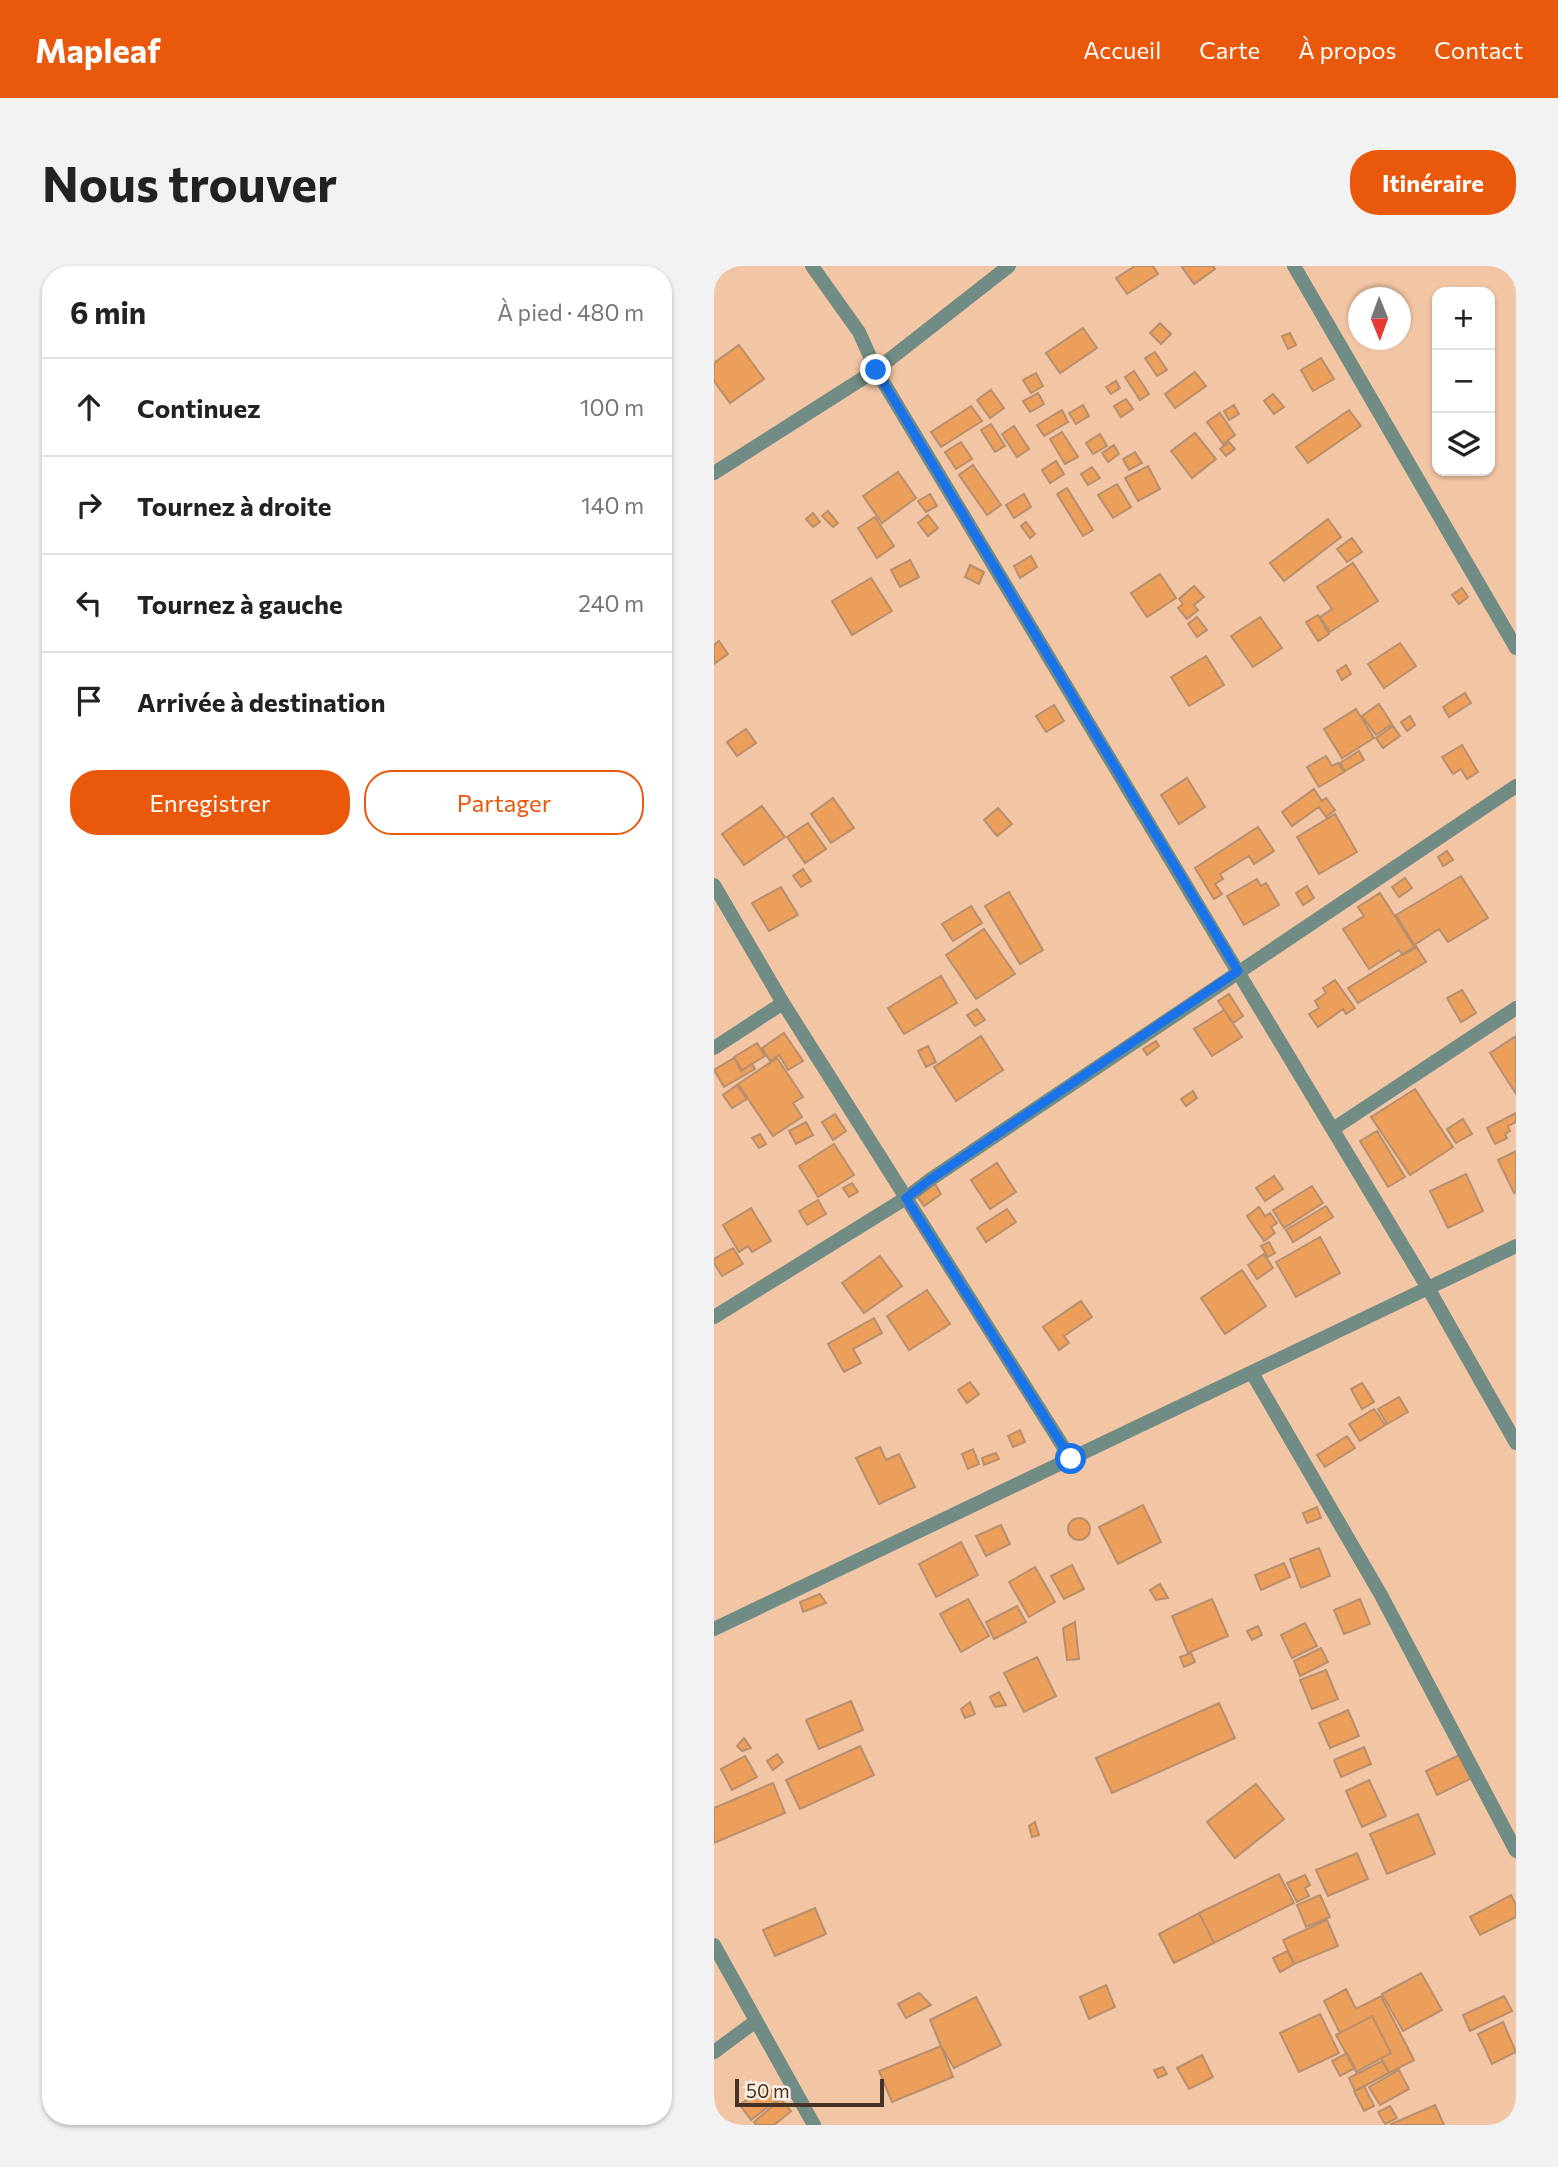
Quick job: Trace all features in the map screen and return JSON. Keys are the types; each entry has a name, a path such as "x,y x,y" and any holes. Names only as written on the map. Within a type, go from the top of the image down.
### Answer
{"street":[{"path":"812,266 859,332 876,370 1428,1288 1516,1443"},
{"path":"714,472 876,370 1009,266"},
{"path":"1294,266 1516,648"},
{"path":"714,1317 906,1198 1238,971 1516,786"},
{"path":"714,885 783,1003 1071,1459"},
{"path":"714,1048 783,1003"},
{"path":"1333,1129 1516,1008"},
{"path":"714,1629 1516,1246"},
{"path":"1252,1373 1381,1595 1516,1851"},
{"path":"714,1945 814,2125"},
{"path":"714,2052 756,2021"}],"building":[{"path":"1135,266 1153,266 1158,274 1127,294 1116,278"},
{"path":"1213,266 1215,269 1194,284 1182,267"},
{"path":"1160,323 1171,334 1161,344 1150,333"},
{"path":"1083,328 1097,348 1060,373 1046,353"},
{"path":"1290,333 1296,345 1288,349 1282,336"},
{"path":"739,345 764,379 730,403 714,381 714,363"},
{"path":"1155,352 1167,370 1157,376 1145,358"},
{"path":"1321,358 1334,379 1313,391 1301,370"},
{"path":"1134,371 1149,394 1140,400 1125,377"},
{"path":"1195,372 1206,386 1175,408 1165,394"},
{"path":"1036,373 1043,386 1031,393 1023,380"},
{"path":"1116,381 1120,388 1111,394 1106,387"},
{"path":"991,390 1004,408 990,418 977,400"},
{"path":"1038,393 1044,404 1030,412 1023,401"},
{"path":"1273,394 1284,407 1274,414 1264,401"},
{"path":"1126,399 1133,409 1121,417 1114,406"},
{"path":"1083,405 1089,416 1076,424 1069,413"},
{"path":"1234,405 1239,414 1229,420 1224,411"},
{"path":"971,406 982,421 941,447 931,432"},
{"path":"1062,410 1068,422 1044,436 1037,425"},
{"path":"1349,410 1361,426 1308,463 1296,447"},
{"path":"1220,413 1235,435 1223,444 1207,422"},
{"path":"991,424 1005,446 995,452 981,430"},
{"path":"1014,426 1029,449 1017,457 1002,434"},
{"path":"1062,432 1078,457 1065,464 1050,439"},
{"path":"1195,433 1216,459 1192,478 1171,451"},
{"path":"1100,434 1107,446 1093,454 1086,443"},
{"path":"961,442 972,459 956,469 945,452"},
{"path":"1229,442 1235,449 1226,456 1220,449"},
{"path":"1114,445 1119,454 1108,462 1102,453"},
{"path":"1135,452 1142,463 1129,470 1123,459"},
{"path":"1056,461 1064,474 1050,483 1042,470"},
{"path":"973,465 1001,505 987,515 959,475"},
{"path":"1148,466 1160,489 1138,501 1125,478"},
{"path":"1092,467 1100,478 1088,485 1081,474"},
{"path":"898,472 916,498 882,523 863,496"},
{"path":"1117,484 1131,507 1113,518 1098,495"},
{"path":"1067,488 1093,530 1083,536 1057,494"},
{"path":"930,494 937,506 926,512 918,501"},
{"path":"1024,494 1031,507 1014,518 1006,505"},
{"path":"828,511 838,523 833,527 822,516"},
{"path":"813,513 820,522 813,527 806,519"},
{"path":"928,515 938,528 928,536 918,523"},
{"path":"875,517 894,546 877,558 858,528"},
{"path":"1328,519 1341,537 1284,581 1270,563"},
{"path":"1026,522 1035,534 1030,538 1021,526"},
{"path":"1352,538 1362,552 1347,562 1337,549"},
{"path":"1031,556 1037,567 1020,578 1014,566"},
{"path":"910,560 919,577 900,587 891,570"},
{"path":"1353,563 1378,601 1330,632 1320,617 1332,609 1317,587"},
{"path":"970,565 984,572 979,584 965,577"},
{"path":"1160,574 1176,598 1147,617 1131,593"},
{"path":"871,578 892,611 852,635 832,601"},
{"path":"1194,586 1204,597 1194,605 1198,610 1187,619 1178,608 1183,604 1179,599"},
{"path":"1462,588 1468,597 1459,604 1452,595"},
{"path":"1318,615 1329,634 1318,641 1306,622"},
{"path":"1197,617 1207,630 1197,637 1188,624"},
{"path":"1260,617 1282,648 1253,667 1231,636"},
{"path":"719,641 728,654 714,664 714,645"},
{"path":"1400,643 1416,666 1384,688 1368,664"},
{"path":"1206,656 1224,685 1189,706 1171,677"},
{"path":"1346,665 1351,674 1342,680 1337,671"},
{"path":"1465,693 1471,703 1449,717 1443,707"},
{"path":"1379,704 1392,724 1376,735 1362,716"},
{"path":"1054,705 1064,721 1046,732 1036,716"},
{"path":"1356,709 1374,738 1342,758 1324,729"},
{"path":"1410,716 1415,725 1407,731 1401,722"},
{"path":"1393,726 1400,736 1383,748 1376,738"},
{"path":"746,729 756,743 737,756 727,742"},
{"path":"1462,745 1478,772 1467,779 1461,769 1453,774 1442,757"},
{"path":"1359,751 1364,760 1345,771 1340,763"},
{"path":"1326,756 1332,766 1338,763 1344,772 1319,787 1307,767"},
{"path":"1187,778 1205,807 1179,824 1161,795"},
{"path":"1314,789 1322,801 1326,798 1335,810 1326,817 1319,807 1292,826 1282,812"},
{"path":"833,798 854,828 831,843 811,814"},
{"path":"762,806 785,837 744,865 722,834"},
{"path":"998,808 1012,824 997,836 984,820"},
{"path":"1335,814 1357,852 1319,874 1297,837"},
{"path":"808,823 826,849 805,863 787,837"},
{"path":"1258,827 1274,851 1254,864 1249,856 1220,874 1223,879 1215,884 1222,894 1214,899 1195,868"},
{"path":"1447,851 1453,860 1443,866 1438,857"},
{"path":"803,869 811,881 801,887 793,876"},
{"path":"1461,876 1488,918 1448,942 1439,929 1414,945 1396,915"},
{"path":"1405,878 1412,888 1399,897 1392,887"},
{"path":"1257,879 1261,886 1266,883 1279,905 1244,925 1227,896"},
{"path":"1307,886 1314,898 1303,905 1296,893"},
{"path":"781,887 798,915 769,931 752,903"},
{"path":"1009,892 1043,950 1020,964 985,906"},
{"path":"1380,893 1415,948 1403,955 1399,950 1369,969 1343,929 1364,916 1358,907"},
{"path":"971,906 982,923 953,941 942,924"},
{"path":"984,929 1015,974 976,999 946,955"},
{"path":"1416,946 1426,962 1358,1003 1348,988"},
{"path":"941,976 957,1003 904,1034 888,1008"},
{"path":"1335,980 1355,1008 1346,1014 1343,1009 1318,1027 1309,1014 1319,1008 1315,1001 1326,993 1323,988"},
{"path":"1462,990 1476,1013 1461,1022 1447,998"},
{"path":"1229,994 1243,1016 1233,1023 1218,1001"},
{"path":"977,1009 985,1020 975,1026 967,1015"},
{"path":"1224,1010 1242,1037 1212,1056 1194,1029"},
{"path":"784,1033 803,1061 788,1070 779,1055 770,1061 762,1048"},
{"path":"981,1036 1003,1070 956,1101 934,1067"},
{"path":"1516,1036 1516,1094 1490,1053"},
{"path":"1156,1041 1159,1046 1147,1055 1143,1049"},
{"path":"757,1043 765,1056 742,1070 734,1057"},
{"path":"928,1046 936,1062 926,1067 918,1051"},
{"path":"734,1058 741,1071 752,1064 755,1069 724,1087 714,1070"},
{"path":"777,1058 803,1097 793,1103 802,1117 773,1136 738,1084"},
{"path":"737,1085 747,1099 732,1108 723,1095"},
{"path":"1415,1089 1453,1147 1410,1175 1371,1117"},
{"path":"1193,1091 1197,1098 1186,1106 1181,1099"},
{"path":"1516,1113 1516,1122 1508,1126 1510,1131 1505,1134 1507,1138 1495,1144 1487,1128"},
{"path":"835,1114 846,1131 833,1140 822,1122"},
{"path":"1463,1119 1472,1134 1456,1143 1447,1129"},
{"path":"806,1122 813,1135 796,1144 789,1131"},
{"path":"1377,1131 1405,1177 1388,1187 1360,1141"},
{"path":"760,1134 766,1144 759,1148 752,1138"},
{"path":"834,1144 854,1175 818,1197 799,1166"},
{"path":"1516,1151 1516,1192 1514,1193 1498,1160"},
{"path":"997,1163 1016,1192 990,1209 971,1180"},
{"path":"1466,1174 1483,1211 1448,1228 1430,1191"},
{"path":"1274,1176 1283,1189 1265,1201 1256,1188"},
{"path":"852,1183 858,1192 849,1197 843,1188"},
{"path":"935,1184 941,1194 924,1206 917,1196"},
{"path":"1312,1186 1323,1203 1284,1228 1273,1210"},
{"path":"818,1200 826,1214 807,1225 799,1211"},
{"path":"1326,1206 1333,1217 1293,1242 1286,1230"},
{"path":"1259,1207 1265,1216 1270,1213 1277,1223 1271,1227 1275,1233 1264,1241 1247,1216"},
{"path":"751,1208 771,1241 752,1252 748,1246 739,1252 723,1225"},
{"path":"1007,1209 1016,1222 986,1242 977,1228"},
{"path":"1320,1237 1340,1273 1296,1297 1276,1262"},
{"path":"1269,1242 1275,1253 1268,1257 1261,1246"},
{"path":"733,1248 743,1264 722,1276 714,1259"},
{"path":"1264,1254 1273,1268 1257,1279 1248,1265"},
{"path":"880,1256 902,1286 864,1313 842,1283"},
{"path":"1242,1270 1266,1306 1225,1334 1201,1298"},
{"path":"927,1290 950,1324 909,1350 887,1316"},
{"path":"1081,1301 1092,1317 1064,1336 1069,1343 1059,1350 1043,1327"},
{"path":"874,1318 882,1333 853,1349 861,1363 844,1372 828,1344"},
{"path":"970,1382 979,1394 967,1403 958,1390"},
{"path":"1362,1383 1374,1402 1362,1409 1351,1389"},
{"path":"1399,1397 1408,1412 1387,1424 1378,1409"},
{"path":"1374,1409 1385,1425 1360,1441 1349,1424"},
{"path":"1020,1430 1025,1442 1013,1447 1008,1436"},
{"path":"1347,1436 1355,1448 1325,1467 1317,1455"},
{"path":"880,1447 886,1460 899,1454 915,1487 879,1504 856,1458"},
{"path":"973,1449 979,1464 968,1469 962,1454"},
{"path":"996,1453 999,1459 984,1465 982,1458"},
{"path":"1143,1505 1161,1542 1118,1564 1099,1527"},
{"path":"1317,1507 1321,1518 1307,1523 1303,1513"},
{"path":"1075,1518 1083,1518 1090,1525 1090,1533 1083,1540 1075,1540 1068,1533 1068,1525"},
{"path":"1001,1525 1010,1544 986,1556 976,1536"},
{"path":"961,1542 978,1575 936,1597 919,1564"},
{"path":"1319,1548 1330,1576 1301,1588 1290,1559"},
{"path":"1284,1563 1290,1577 1261,1590 1255,1575"},
{"path":"1072,1565 1084,1589 1064,1599 1051,1576"},
{"path":"1035,1567 1055,1602 1029,1617 1009,1582"},
{"path":"1160,1584 1168,1598 1156,1600 1150,1590"},
{"path":"820,1594 826,1603 803,1612 800,1602"},
{"path":"968,1599 989,1636 961,1652 940,1614"},
{"path":"1212,1599 1228,1636 1188,1653 1172,1616"},
{"path":"1360,1599 1370,1624 1344,1634 1334,1610"},
{"path":"1017,1606 1026,1622 994,1639 986,1622"},
{"path":"1075,1622 1079,1659 1067,1660 1063,1628"},
{"path":"1305,1623 1317,1646 1292,1658 1281,1635"},
{"path":"1258,1626 1262,1635 1252,1640 1247,1631"},
{"path":"1321,1648 1328,1662 1300,1676 1294,1661"},
{"path":"1191,1653 1195,1662 1184,1667 1180,1657"},
{"path":"1037,1657 1056,1696 1024,1712 1004,1673"},
{"path":"1326,1670 1338,1699 1312,1709 1300,1680"},
{"path":"999,1692 1006,1705 995,1707 990,1697"},
{"path":"851,1701 863,1730 819,1749 806,1720"},
{"path":"970,1702 975,1714 965,1718 961,1709"},
{"path":"1219,1703 1235,1738 1112,1793 1096,1758"},
{"path":"1348,1710 1359,1736 1330,1748 1319,1723"},
{"path":"744,1738 751,1748 742,1751 737,1746"},
{"path":"860,1746 874,1775 800,1809 786,1780"},
{"path":"1364,1747 1371,1764 1341,1777 1334,1760"},
{"path":"1463,1753 1474,1777 1437,1795 1426,1771"},
{"path":"777,1754 783,1762 773,1770 767,1761"},
{"path":"745,1756 757,1777 732,1790 721,1769"},
{"path":"1369,1780 1386,1816 1362,1827 1346,1791"},
{"path":"773,1783 785,1813 714,1843 714,1808"},
{"path":"1256,1784 1284,1819 1235,1858 1207,1822"},
{"path":"1418,1814 1435,1854 1387,1874 1370,1834"},
{"path":"1035,1822 1039,1835 1032,1837 1029,1826"},
{"path":"1357,1853 1368,1879 1328,1896 1316,1870"},
{"path":"1279,1874 1294,1903 1214,1943 1199,1913"},
{"path":"1305,1875 1310,1885 1305,1888 1309,1896 1297,1902 1287,1883"},
{"path":"1320,1895 1330,1917 1306,1927 1297,1905"},
{"path":"1511,1895 1516,1905 1516,1917 1480,1935 1470,1917"},
{"path":"815,1908 826,1934 775,1956 763,1930"},
{"path":"1199,1913 1214,1943 1174,1963 1159,1934"},
{"path":"1327,1920 1338,1946 1294,1964 1283,1940"},
{"path":"1287,1951 1294,1964 1280,1972 1273,1958"},
{"path":"1421,1973 1442,2010 1403,2031 1382,1994"},
{"path":"1106,1985 1115,2007 1089,2019 1080,1997"},
{"path":"1346,1989 1356,2009 1381,1996 1414,2060 1389,2073 1381,2058 1391,2053 1372,2016 1340,2033 1324,2001"},
{"path":"919,1993 931,2005 906,2018 898,2004"},
{"path":"1504,1996 1512,2011 1470,2031 1463,2015"},
{"path":"976,1997 1001,2045 954,2068 930,2020"},
{"path":"1320,2014 1339,2053 1299,2072 1280,2033"},
{"path":"1372,2016 1391,2053 1356,2072 1336,2035"},
{"path":"1503,2022 1516,2052 1492,2064 1478,2034"},
{"path":"941,2046 953,2077 892,2102 879,2071"},
{"path":"1347,2053 1355,2068 1340,2076 1332,2061"},
{"path":"1202,2055 1213,2077 1189,2089 1177,2068"},
{"path":"1382,2061 1389,2073 1355,2091 1349,2078"},
{"path":"1163,2067 1167,2074 1158,2078 1154,2070"},
{"path":"1399,2070 1409,2089 1380,2105 1369,2087"},
{"path":"766,2084 778,2099 751,2120 740,2105"},
{"path":"1364,2086 1374,2106 1364,2111 1354,2091"},
{"path":"781,2099 791,2111 774,2125 756,2125 754,2122"},
{"path":"1435,2105 1444,2125 1391,2124"},
{"path":"1390,2106 1397,2118 1385,2124 1378,2112"}],"route":[{"path":"876,370 1238,971 906,1198 1071,1459"}]}
